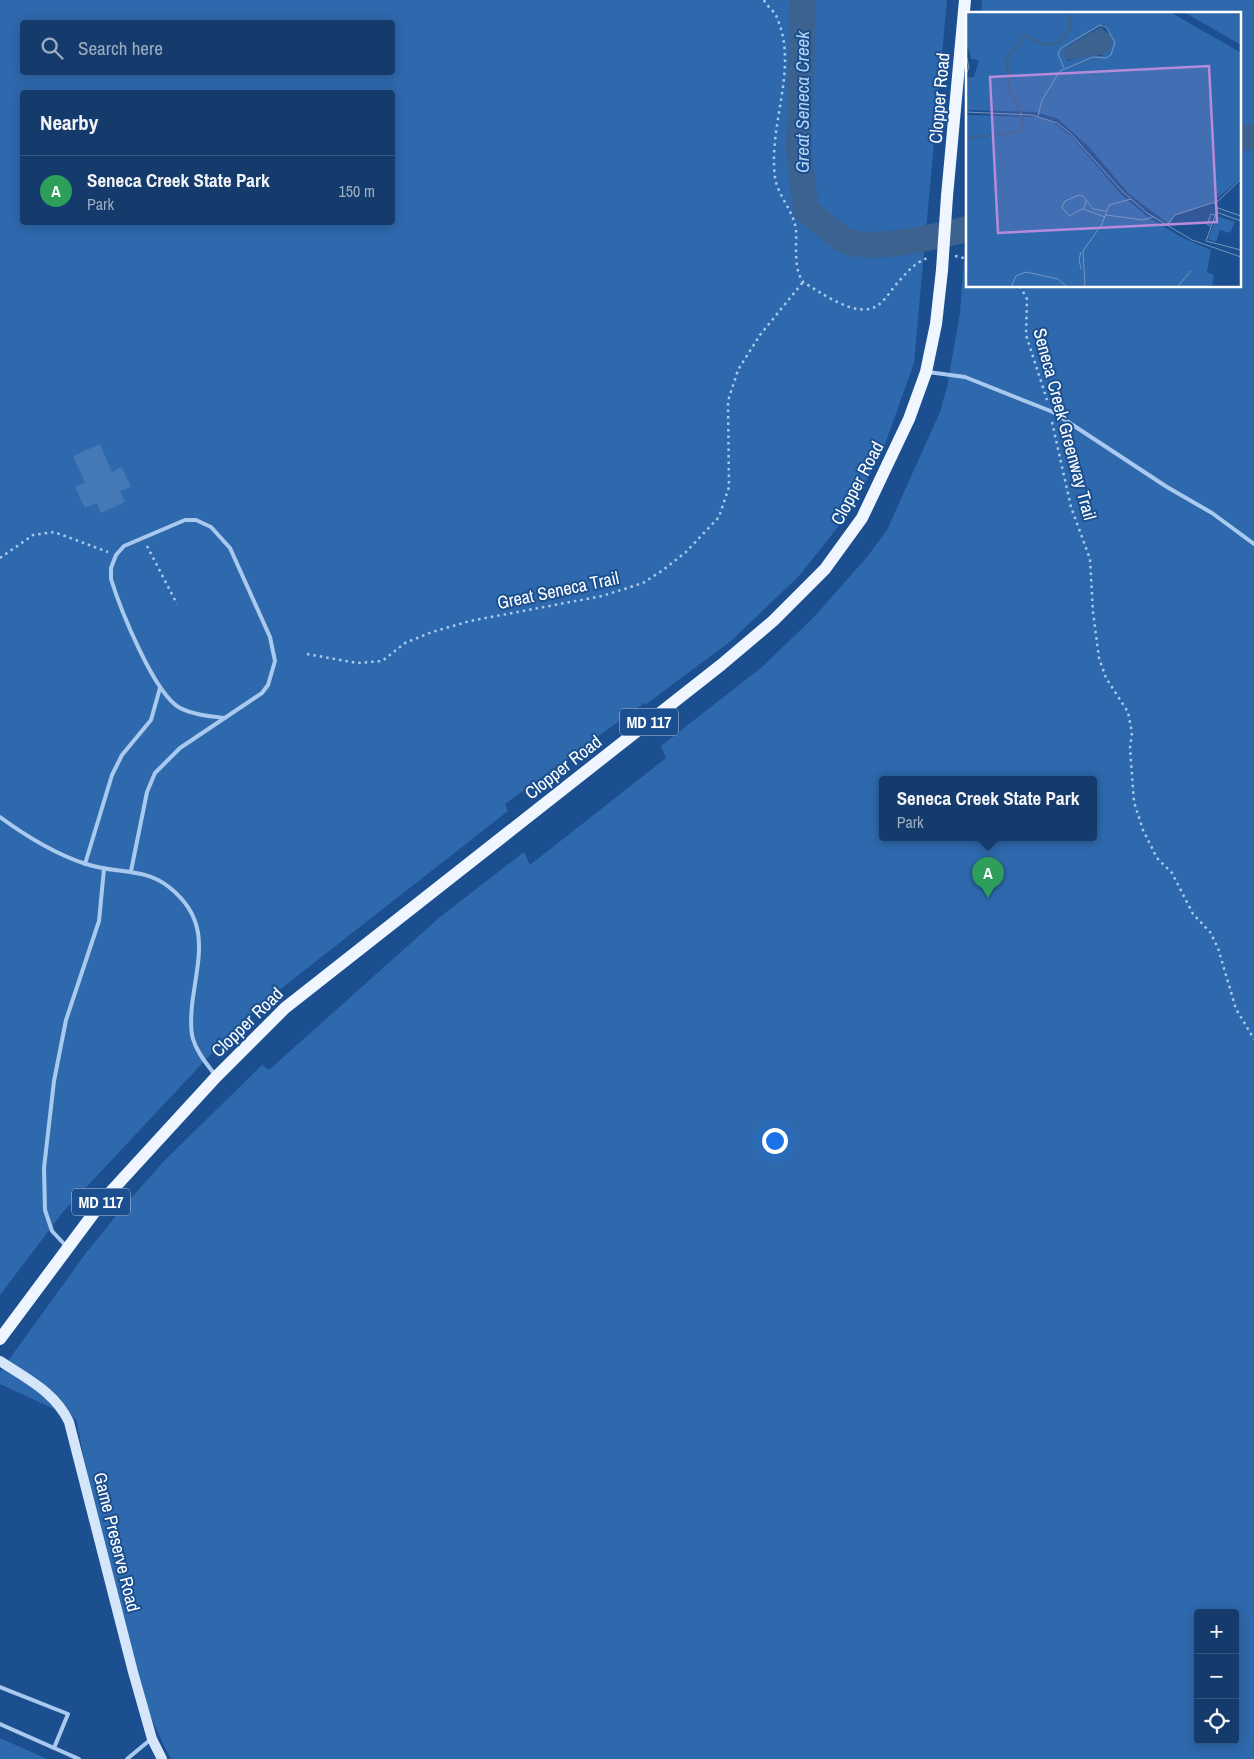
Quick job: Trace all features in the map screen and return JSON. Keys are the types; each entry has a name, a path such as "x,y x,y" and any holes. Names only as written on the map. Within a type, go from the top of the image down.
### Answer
{"main road":[{"name":"Clopper Road","path":"0,1339 105,1198 216,1077 285,1008 721,665 773,621 825,569 862,518 909,419 926,372 936,324 965,0"}],"street":[{"name":"Game Preserve Road","path":"0,1361 49,1394 58,1402 69,1422 152,1738 162,1759"}],"lane":[{"path":"926,372 965,377 1052,412 1167,487 1212,513 1254,544"},
{"path":"131,871 148,792 155,773 180,748 225,718 262,693 268,685 275,661 270,637 230,548 211,527 196,520 184,520 124,546 116,555 111,568 115,591 160,688 179,707 200,715 225,718"},
{"path":"85,864 112,775 122,755 151,720 160,688"},
{"path":"0,817 52,849 85,864 104,869 131,871 152,876 168,886 192,910 198,925 199,946 192,1011 192,1038 199,1053 216,1077"},
{"path":"68,1248 52,1231 45,1210 44,1168 54,1081 66,1020 99,921 104,869"},
{"path":"0,1687 68,1714 54,1748"},
{"path":"0,1724 77,1758"},
{"path":"127,1759 152,1738"}],"path":[{"path":"764,0 777,17 785,59 777,117 775,178 796,228 795,252 802,282 841,305 866,309 876,307 885,299 916,262 937,255"},
{"path":"952,255 966,258"},
{"name":"Great Seneca Trail","path":"307,654 357,663 382,661 405,643 432,632 470,621 602,596 643,583 663,570 686,552 719,517 729,487 728,401 738,370 760,335 802,282"},
{"name":"Seneca Creek Greenway Trail","path":"1021,288 1027,299 1026,335 1041,386 1052,412 1052,424 1068,499 1090,558 1093,612 1099,658 1106,678 1128,712 1132,733 1130,748 1134,802 1143,830 1157,858 1172,873 1193,914 1210,932 1218,948 1236,1010 1254,1039"},
{"path":"0,558 33,535 54,532 116,555"},
{"path":"143,538 177,604"}],"shaded area":[{"path":"0,0 947,0 914,363 883,450 849,513 799,576 731,641 645,705 644,703 505,804 508,811 264,1002 226,1038 63,1212 0,1295"},
{"path":"982,0 1254,0 1254,1759 171,1759 152,1720 136,1679 123,1636 102,1549 76,1419 0,1384 0,1372 86,1253 124,1206 165,1160 262,1065 269,1070 440,917 524,852 530,865 666,758 661,746 762,667 815,616 867,557 887,530 940,412 947,387 960,313 966,230 966,288 1242,288 1242,12 981,12"},
{"path":"0,1738 47,1759 0,1759"}],"building":[{"path":"100,444 112,472 122,467 131,487 120,491 125,502 101,513 97,503 85,508 75,487 85,483 73,456"}],"waterway":[{"name":"Great Seneca Creek","path":"803,0 799,152 806,210 844,240 862,244 876,245 908,242 966,229"},
{"name":"Great Seneca Creek","path":"1242,138 1254,137"}],"place":[{"name":"Seneca Creek State Park","path":"988,898"}]}
